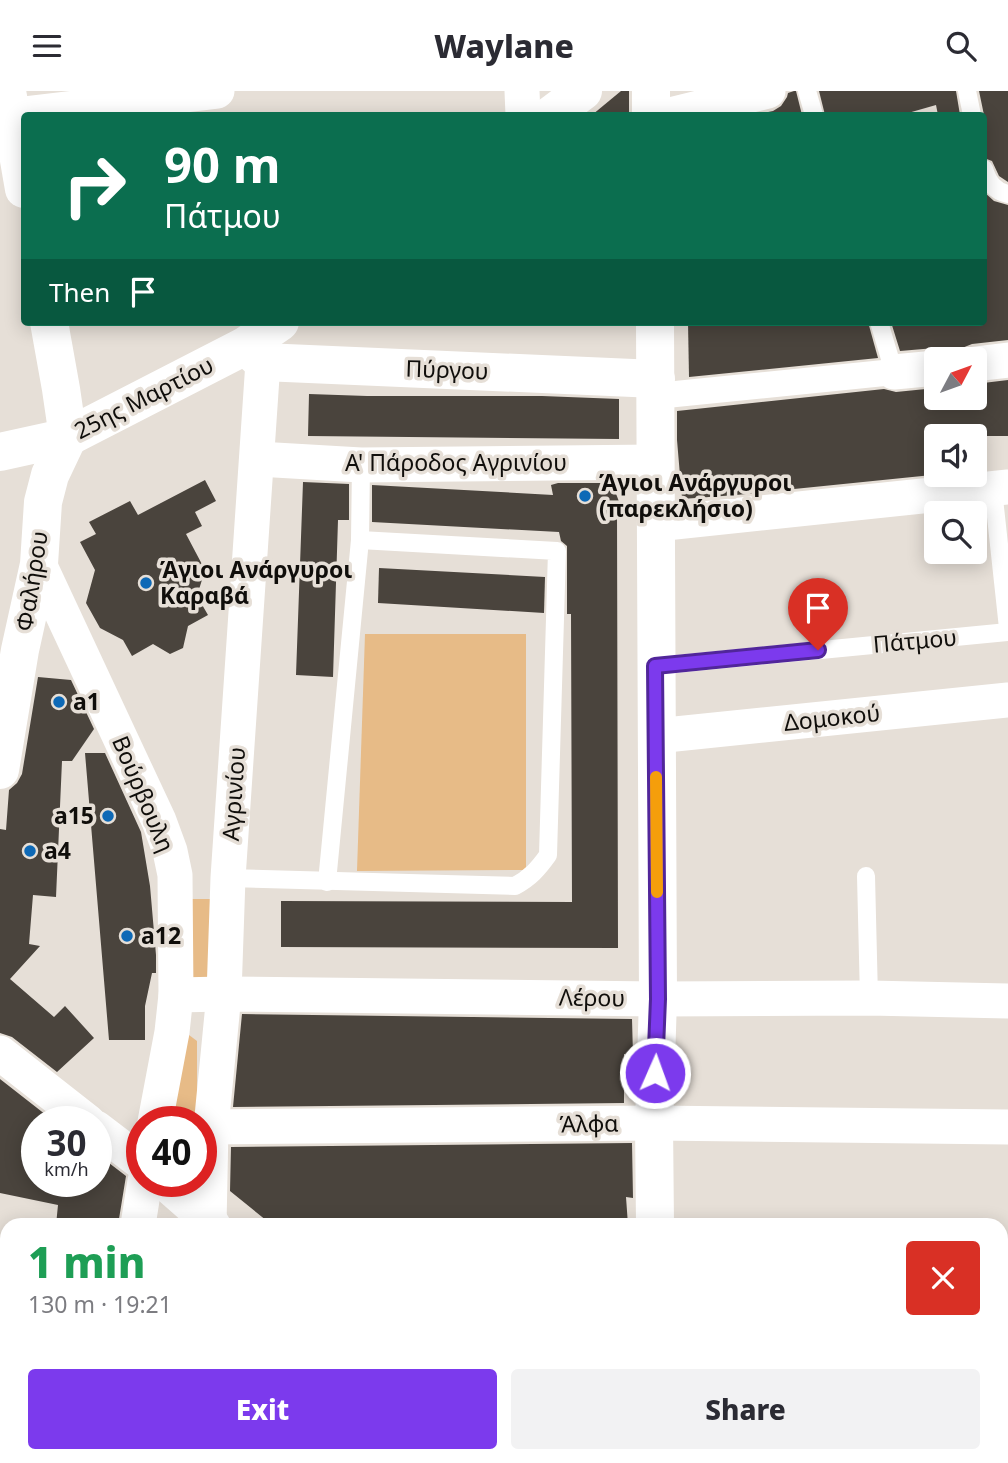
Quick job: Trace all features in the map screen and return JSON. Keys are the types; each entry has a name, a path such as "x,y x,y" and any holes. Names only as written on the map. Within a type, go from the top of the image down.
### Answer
{"street":[{"path":"21,176 6,108 121,96 217,91"},
{"path":"522,91 523,112"},
{"path":"555,112 583,91"},
{"path":"651,112 652,91"},
{"path":"682,112 768,91"},
{"path":"50,326 68,437"},
{"name":"25ης Μαρτίου","path":"0,452 68,437 254,354 277,326"},
{"path":"654,1218 658,999 655,326"},
{"name":"Πύργου","path":"254,354 656,387 924,369"},
{"name":"Αγρινίου","path":"213,1106 224,994 228,878 258,459 254,354"},
{"path":"987,363 1008,360"},
{"name":"Φαλήρου","path":"0,770 10,654 39,564 43,502 50,475 68,437"},
{"name":"Α' Πάροδος Αγρινίου","path":"258,459 361,465 655,462"},
{"path":"656,524 1000,488"},
{"name":"Βούρβουλη","path":"39,564 159,821 170,851 175,875 176,995 158,1106"},
{"name":"Δομοκού","path":"656,736 1008,700"},
{"path":"175,875 228,878"},
{"name":"Λέρου","path":"176,995 658,999 869,997 1008,1001"},
{"path":"0,1053 68,1106"},
{"name":"Άλφα","path":"217,1127 654,1123 1008,1127"},
{"path":"112,1140 126,1151"},
{"path":"139,1218 142,1197"},
{"path":"180,1197 203,1218"},
{"name":"Αγρινίου","path":"210,1197 210,1218"}],"lane":[{"path":"807,91 813,112"},
{"path":"967,91 971,112"},
{"path":"987,179 994,188 1008,194"},
{"path":"880,326 894,372"},
{"path":"327,882 360,540 361,465"},
{"path":"1000,488 1008,630"},
{"path":"228,878 515,886 536,872 548,855 558,551 360,540"},
{"name":"Πάτμου","path":"655,666 1008,630"},
{"path":"866,876 869,997"}],"shaded area":[{"path":"365,634 526,634 526,870 357,871"},
{"path":"188,899 214,899 208,978 189,980"},
{"path":"189,1035 197,1041 197,1106 170,1106"}],"building":[{"path":"621,91 629,91 629,112 596,112"},
{"path":"796,91 801,112 768,112 781,106 788,93"},
{"path":"819,91 956,91 960,112 937,112 936,105 912,112 824,112"},
{"path":"979,91 1008,91 1008,182 999,176 992,161 987,159 987,112 983,112"},
{"path":"987,195 994,201 1008,205 1008,340 964,347 900,351 892,326 987,326"},
{"path":"688,326 869,326 878,358 689,377"},
{"path":"1008,380 1008,436 987,436 987,424 924,424 924,476 682,499 677,411 884,389 896,392 924,389 924,410 987,410 987,383"},
{"path":"309,394 619,399 619,439 308,436"},
{"name":"Άγιοι Ανάργυροι Καραβά","path":"205,480 216,501 195,512 202,526 186,534 205,570 197,596 208,615 188,626 183,648 170,654 153,644 132,656 123,640 100,628 86,603 95,570 80,542 96,534 89,522 130,501 138,515"},
{"path":"303,482 349,484 349,520 338,520 333,677 296,675"},
{"path":"612,483 621,507 617,510 618,948 281,947 281,901 572,902 571,614 567,614 567,546 561,541 559,532 372,522 372,485 553,495 551,485"},
{"path":"379,568 545,577 544,613 378,603"},
{"path":"38,677 71,680 94,729 72,761 62,761 56,897 33,895 29,944 40,946 10,979 54,1017 65,1006 94,1038 57,1072 12,1037 0,1033 0,829 6,830 9,790 22,774"},
{"path":"85,753 105,753 141,832 150,886 156,955 156,973 152,973 145,1006 145,1040 109,1040"},
{"path":"242,1014 632,1019 633,1055 624,1054 624,1103 233,1107"},
{"path":"0,1079 35,1106 21,1106 21,1197 112,1197 112,1165 126,1176 119,1218 57,1218 58,1205 0,1193"},
{"path":"632,1143 633,1198 626,1197 628,1218 263,1218 230,1191 231,1147"}],"slow traffic":[{"path":"656,777 657,892"}],"place":[{"name":"Άγιοι Ανάργυροι (παρεκλήσιο)","path":"585,496"},
{"name":"Άγιοι Ανάργυροι Καραβά","path":"146,583"},
{"name":"a1","path":"59,702"},
{"name":"a15","path":"108,816"},
{"name":"a4","path":"30,851"},
{"name":"a12","path":"127,936"}],"route":[{"path":"655,1073 658,999 655,666 818,650"}]}
